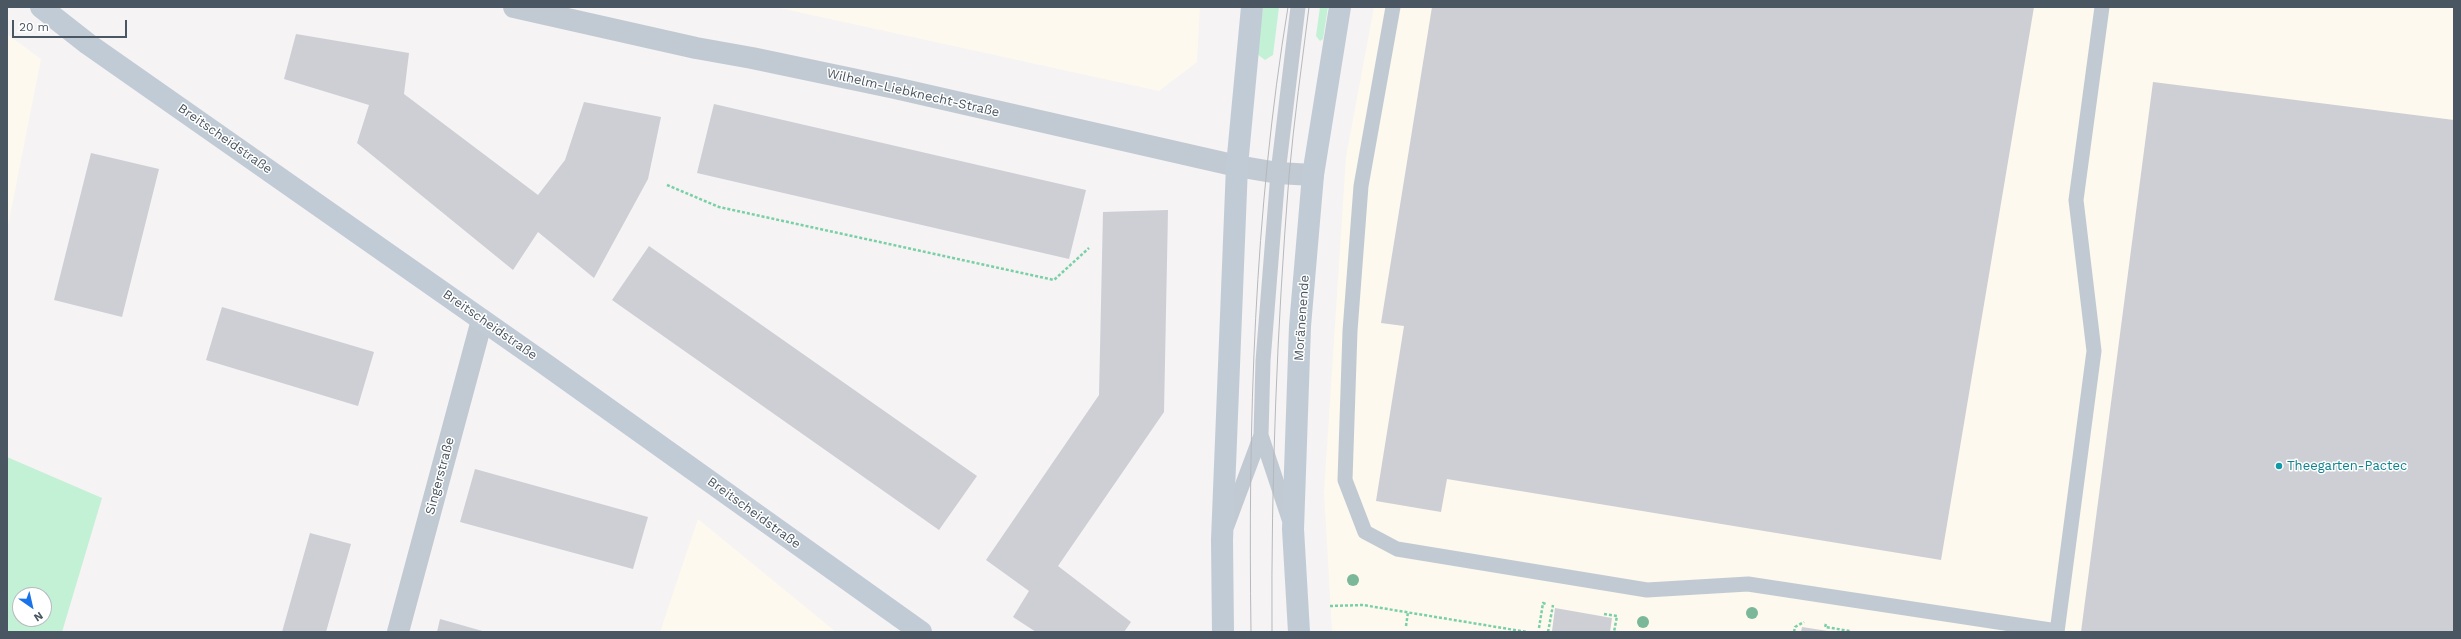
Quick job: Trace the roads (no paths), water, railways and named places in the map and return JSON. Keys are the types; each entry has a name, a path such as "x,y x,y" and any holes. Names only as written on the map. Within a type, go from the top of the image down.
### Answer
{"main road":[{"path":"1223,632 1222,540 1237,166 1252,7"},
{"name":"Moränenende","path":"1299,632 1292,528 1300,326 1313,175 1340,7"},
{"name":"Breitscheidstraße","path":"55,11 88,44 482,320 917,631"}],"street":[{"name":"Wilhelm-Liebknecht-Straße","path":"514,7 696,48 896,88 1237,166 1278,173 1313,175"},
{"name":"Singerstraße","path":"398,632 482,320"}],"lane":[{"path":"1222,540 1261,435 1263,361 1278,173 1298,7"},
{"path":"1393,7 1361,186 1350,332 1345,480 1365,532 1397,549 1647,590 1748,584 2057,632 2094,350 2076,200 2102,7"},
{"path":"1261,435 1292,528"}],"tram line":[{"path":"1251,632 1250,554 1252,397 1256,319 1267,162 1288,7"},
{"path":"1272,632 1274,461 1281,290 1291,155 1309,7"}],"place":[{"name":"Theegarten-Pactec","path":"2279,466"}]}
